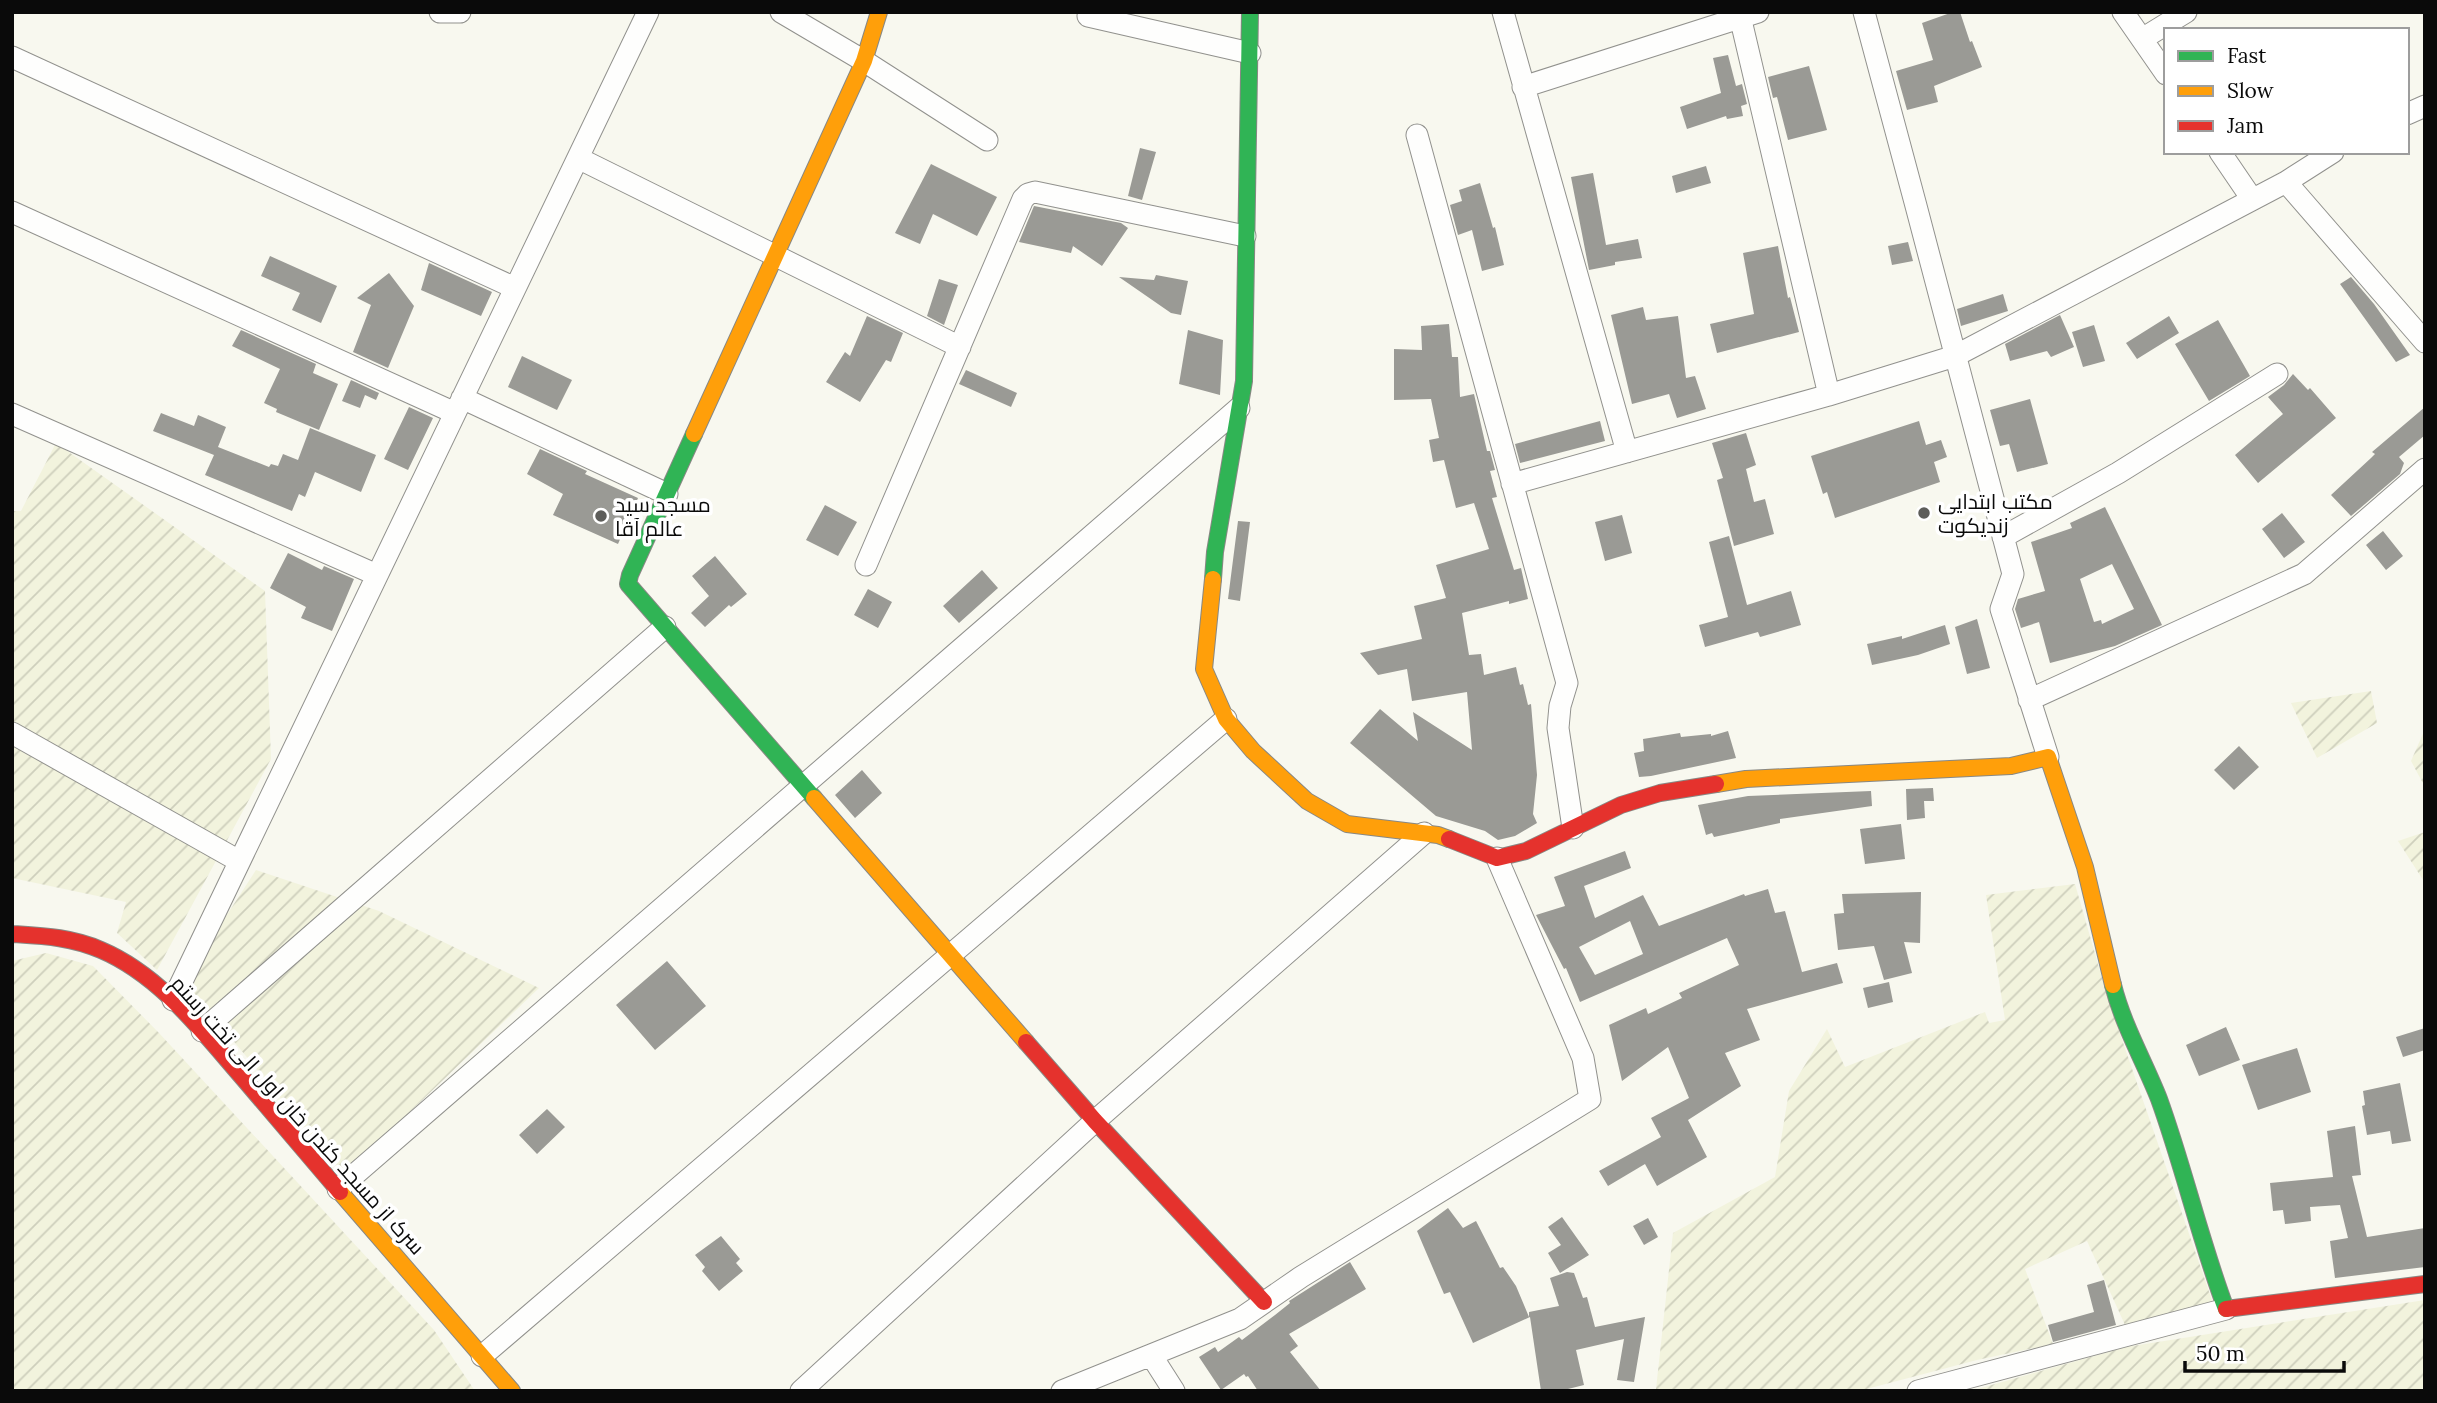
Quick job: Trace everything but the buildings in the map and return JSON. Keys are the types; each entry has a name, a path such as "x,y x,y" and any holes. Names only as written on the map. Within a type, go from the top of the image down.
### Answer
{"street":[{"path":"440,12 460,12"},
{"path":"173,1000 648,12"},
{"path":"781,12 987,139"},
{"path":"879,12 864,61 628,584 1095,1121 1264,1302"},
{"path":"1250,12 1244,381 1215,552 1204,669 1226,719 1253,751 1307,801 1347,824 1438,835 1497,858 1526,851 1621,805 1660,793 1746,779 1997,767 2048,757"},
{"path":"1503,12 1627,452"},
{"path":"1864,12 2013,574 2001,609 2085,867 2118,1004 2159,1100 2211,1270 2227,1309"},
{"path":"2123,12 2164,71"},
{"path":"2142,39 2186,12"},
{"path":"1523,87 1746,14 1829,395"},
{"path":"1088,16 1250,53"},
{"path":"12,57 515,288"},
{"path":"2409,113 2425,106"},
{"path":"1418,135 1567,683 1560,706 1558,728 1573,828"},
{"path":"2221,154 2252,199"},
{"path":"1512,484 1829,395 1955,356 2286,182 2330,154"},
{"path":"578,158 960,347"},
{"path":"2286,182 2425,342"},
{"path":"866,565 1023,199 1028,194 1035,192 1245,236"},
{"path":"12,212 667,494"},
{"path":"2003,537 2118,473 2277,374"},
{"path":"338,1189 1239,408"},
{"path":"12,414 377,575"},
{"path":"2029,700 2304,574 2425,469"},
{"path":"202,1031 666,627"},
{"path":"482,1356 1226,719"},
{"path":"12,733 239,861"},
{"path":"801,1391 1095,1121 1424,833"},
{"path":"1062,1391 1240,1319 1301,1277 1590,1099 1583,1058 1497,858"},
{"name":"سرک از مسجد کندن خان اول الی تخت رستم","path":"12,934 58,936 103,949 173,1000 512,1391"},
{"path":"1918,1391 2227,1309 2425,1284"},
{"path":"1151,1355 1174,1391"}],"green space":[{"path":"56,443 265,591 271,759 157,970 117,933 126,902 12,878 12,511 21,511"},
{"path":"2371,691 2377,723 2317,758 2291,703"},
{"path":"2425,729 2425,787 2411,761"},
{"path":"2425,832 2425,883 2398,841"},
{"path":"256,870 379,911 539,988 344,1175 184,981"},
{"path":"2075,884 2108,999 2214,1306 2125,1325 2087,1241 2025,1269 2053,1344 1977,1360 1859,1391 1656,1389 1673,1233 1775,1177 1789,1091 1827,1029 1845,1067 1985,1012 1989,1023 2005,1020 1986,895"},
{"path":"46,953 93,966 159,1033 434,1330 475,1391 12,1391 12,961"},
{"path":"2425,1300 2425,1391 1970,1391 2126,1347"}],"traffic: fast":[{"path":"1213,579 1215,552 1244,381 1250,12"},
{"path":"694,434 628,584 814,798"},
{"path":"2113,985 2128,1029 2159,1099 2226,1309"}],"traffic: slow":[{"path":"694,434 864,61 879,12"},
{"path":"1213,579 1204,669 1226,719 1253,751 1307,801 1347,824 1438,835 1449,839"},
{"path":"1716,784 1746,779 2011,766 2048,757 2085,867 2113,985"},
{"path":"814,798 1026,1042"},
{"path":"340,1192 512,1391"}],"traffic: jam":[{"path":"1449,839 1497,858 1526,851 1621,805 1660,793 1716,784"},
{"path":"12,934 79,942 101,950 142,974 196,1023 340,1192"},
{"path":"1026,1042 1095,1121 1264,1302"},
{"path":"2226,1309 2425,1284"}],"place":[{"name":"مکتب ابتدایی زندیکوت","path":"1924,513"},
{"name":"مسجد سید عالم آقا","path":"601,516"}]}
